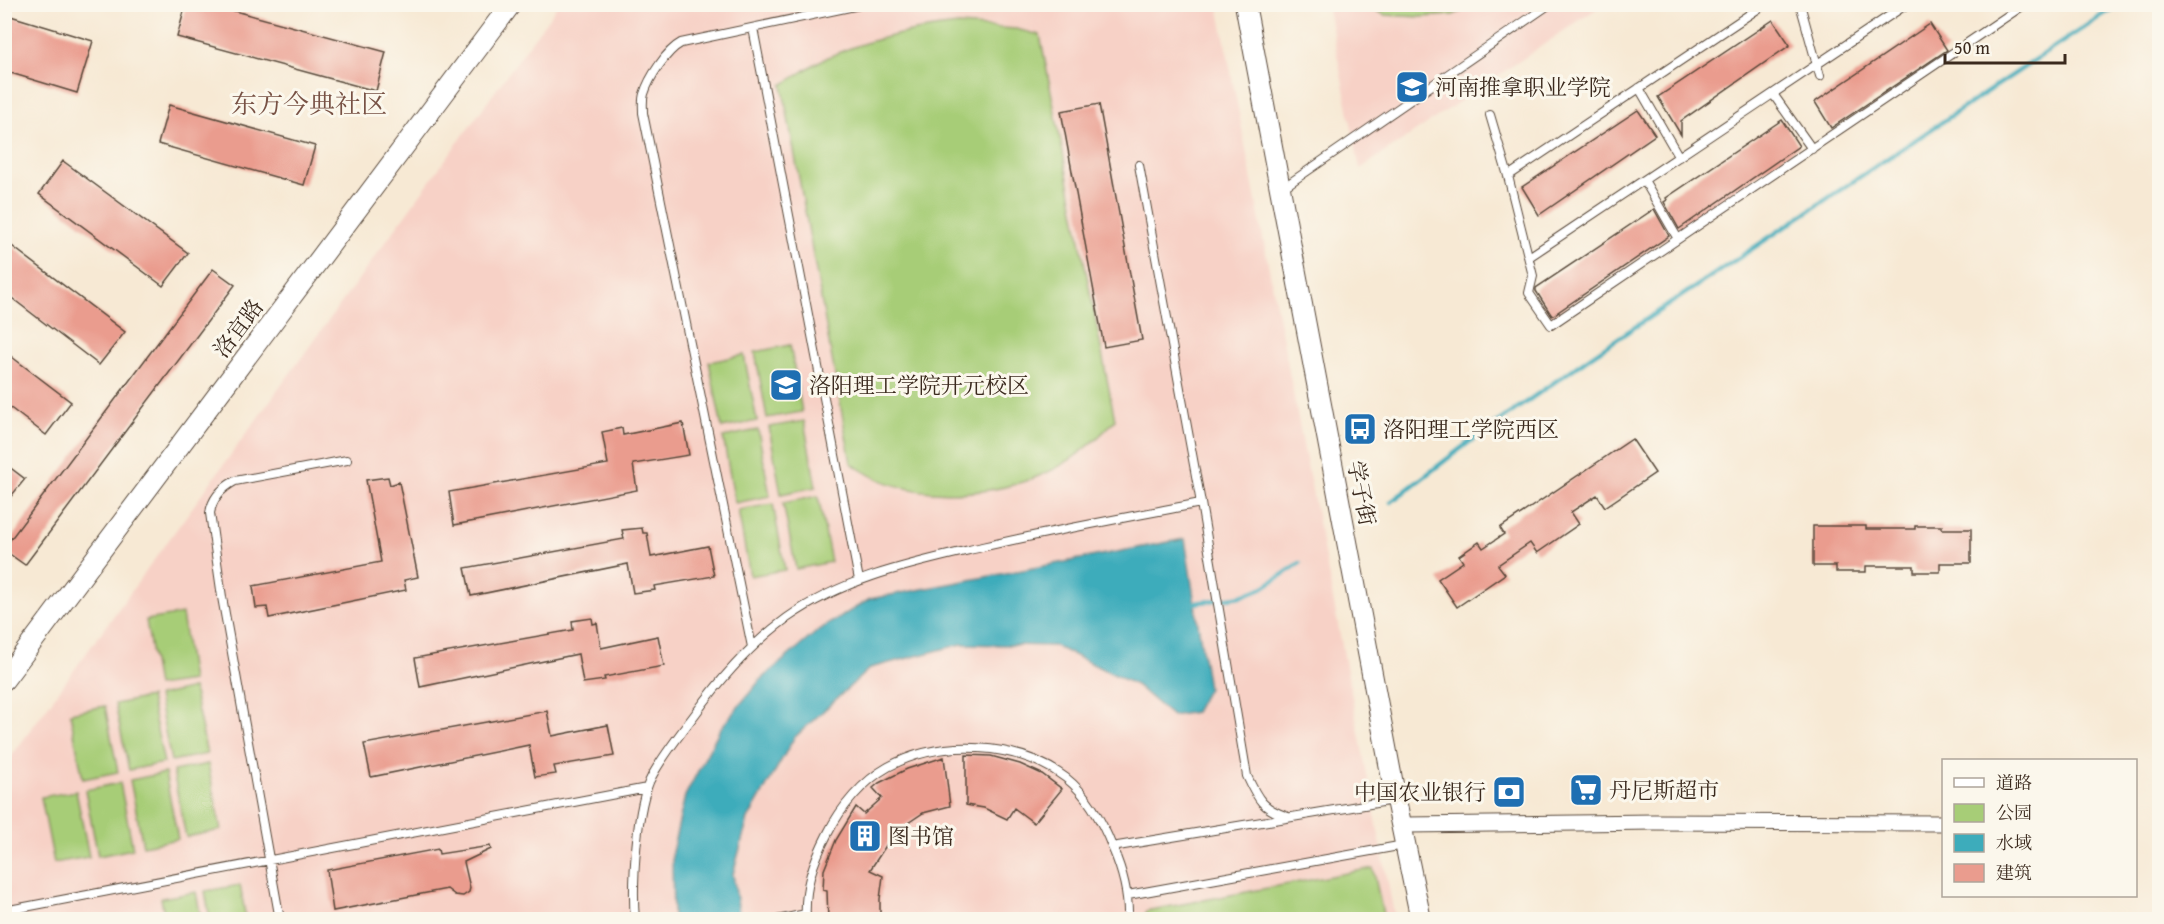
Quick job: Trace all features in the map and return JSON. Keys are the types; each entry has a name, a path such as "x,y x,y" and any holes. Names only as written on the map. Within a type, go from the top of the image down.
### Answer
{"street":[{"name":"洛宜路","path":"4,661 496,4"},
{"name":"洛宜路","path":"4,680 510,4"},
{"name":"学子街","path":"1245,4 1283,186 1421,920"},
{"name":"学子街","path":"1253,4 1283,186"},
{"path":"1406,835 1654,822 1942,823"},
{"name":"学子街","path":"1406,835 1427,920"}],"lane":[{"path":"752,647 643,113 643,101 648,86 666,55 674,46 864,4"},
{"path":"1283,186 1550,4"},
{"path":"1508,176 1765,4"},
{"path":"1800,4 1820,76"},
{"path":"1529,257 1816,65 1897,8 1907,4"},
{"path":"1490,115 1529,257 1533,276 1529,293 1551,325 2025,4"},
{"path":"753,28 859,580"},
{"path":"1639,88 1679,157"},
{"path":"1773,94 1812,149"},
{"path":"1139,165 1201,502 1247,776 1259,801 1272,812 1288,817"},
{"path":"1644,180 1678,239"},
{"path":"280,920 222,597 210,520 211,506 226,486 235,482 347,460"},
{"path":"635,920 636,862 642,801 651,778 709,695 736,663 788,618 830,593 859,580 907,564 1038,534 1201,502"},
{"path":"777,920 806,916 806,894 811,868 832,824 858,790 872,778 902,760 919,754 956,749 986,749 1025,757 1065,777 1076,787 1098,817 1112,847 1128,895 1128,920"},
{"path":"4,911 647,788"},
{"path":"1112,847 1399,799"},
{"path":"1128,895 1406,835"}],"shaded area":[{"name":"河南推拿职业学院","path":"1327,4 1602,5 1360,169"},
{"name":"洛阳理工学院开元校区","path":"558,5 1218,5 1395,919 5,920 5,765"}],"green space":[{"path":"1364,5 1475,5 1453,15 1421,17 1385,15"},
{"path":"958,25 1016,29 1040,35 1115,420 1083,450 1046,473 998,488 946,493 920,491 895,485 872,476 851,463 782,85 818,62 851,48 904,33"},
{"path":"790,345 802,412 767,418 755,352"},
{"path":"744,355 757,421 722,428 709,362"},
{"path":"804,421 816,487 781,494 769,427"},
{"path":"758,430 770,496 735,503 723,437"},
{"path":"818,496 831,562 796,569 783,503"},
{"path":"773,504 785,570 750,576 738,510"},
{"path":"182,614 192,681 157,686 146,620"},
{"path":"193,688 207,754 171,761 158,696"},
{"path":"150,697 164,763 129,770 115,704"},
{"path":"105,706 118,772 83,779 70,713"},
{"path":"208,764 221,830 186,837 173,771"},
{"path":"165,773 178,839 143,846 130,780"},
{"path":"120,783 133,849 98,856 85,790"},
{"path":"76,791 89,857 54,863 41,797"},
{"path":"1373,868 1384,919 1145,919 1146,911"},
{"path":"240,885 246,919 210,919 205,891"},
{"path":"196,892 201,919 165,919 161,898"}],"water":[{"path":"1185,539 1208,688 1195,712 1172,716 1136,685 1055,646 962,644 870,668 794,738 748,819 733,874 740,919 673,919 672,852 685,796 720,729 761,679 820,629 870,599"}],"building":[{"path":"186,4 209,4 386,52 376,91 177,37"},
{"path":"4,14 93,41 77,93 4,71"},
{"path":"1773,20 1790,45 1681,121 1681,135 1658,97"},
{"path":"1930,24 1947,50 1831,128 1815,102"},
{"path":"1099,104 1142,340 1104,347 1061,111"},
{"path":"169,105 315,146 304,185 158,144"},
{"path":"1638,110 1655,135 1539,215 1522,187"},
{"path":"1782,120 1799,146 1679,229 1664,202 1666,198"},
{"path":"63,161 188,253 163,286 39,194"},
{"path":"1654,209 1669,236 1552,316 1536,288"},
{"path":"4,240 125,332 99,365 4,292"},
{"path":"213,269 235,285 25,565 4,548"},
{"path":"4,351 71,402 46,435 4,403"},
{"path":"683,423 689,455 633,464 637,490 454,525 449,492 608,464 602,432 622,428 623,435"},
{"path":"1632,439 1655,473 1605,507 1597,495 1571,512 1579,524 1537,553 1530,543 1498,565 1505,574 1457,607 1438,579 1463,562 1459,556 1479,542 1483,548 1504,534 1500,528"},
{"path":"4,463 25,479 4,505"},
{"path":"388,477 390,485 399,482 418,577 404,580 406,590 269,618 267,607 256,608 253,586 381,562 366,480"},
{"path":"1813,526 1915,529 1915,526 1942,526 1942,529 1971,529 1971,563 1940,563 1940,572 1914,572 1914,566 1866,566 1866,572 1836,572 1836,566 1813,566"},
{"path":"642,528 643,533 647,533 651,557 708,546 714,576 654,586 655,590 633,593 628,564 471,596 465,568 624,539 622,530"},
{"path":"592,618 593,624 597,623 601,648 658,636 664,666 583,683 578,654 420,687 415,658 573,630 572,621"},
{"path":"547,711 552,736 608,725 614,756 554,766 556,774 535,777 529,745 371,777 364,744"},
{"path":"966,755 991,756 1020,764 1042,774 1062,789 1034,823 1014,808 1007,819 984,808 966,805"},
{"name":"图书馆","path":"944,757 950,806 923,813 905,825 889,841 870,870 883,876 880,920 828,920 827,891 823,890 824,870 836,840 856,807 864,814 882,798 873,788 879,783 907,769"},
{"path":"490,846 491,849 464,862 470,888 469,892 463,896 455,895 447,889 333,911 327,870 438,849 439,854"}],"waterway":[{"path":"1391,502 1468,443 1593,355 2119,4"},
{"path":"1195,603 1242,596 1264,587 1300,563"}],"place":[{"name":"河南推拿职业学院","path":"1412,87"},
{"name":"洛阳理工学院开元校区","path":"786,385"},
{"name":"洛阳理工学院西区","path":"1360,429"},
{"name":"丹尼斯超市","path":"1586,790"},
{"name":"中国农业银行","path":"1509,792"},
{"name":"图书馆","path":"865,836"}],"district":[{"name":"东方今典社区","path":"309,104"}]}
